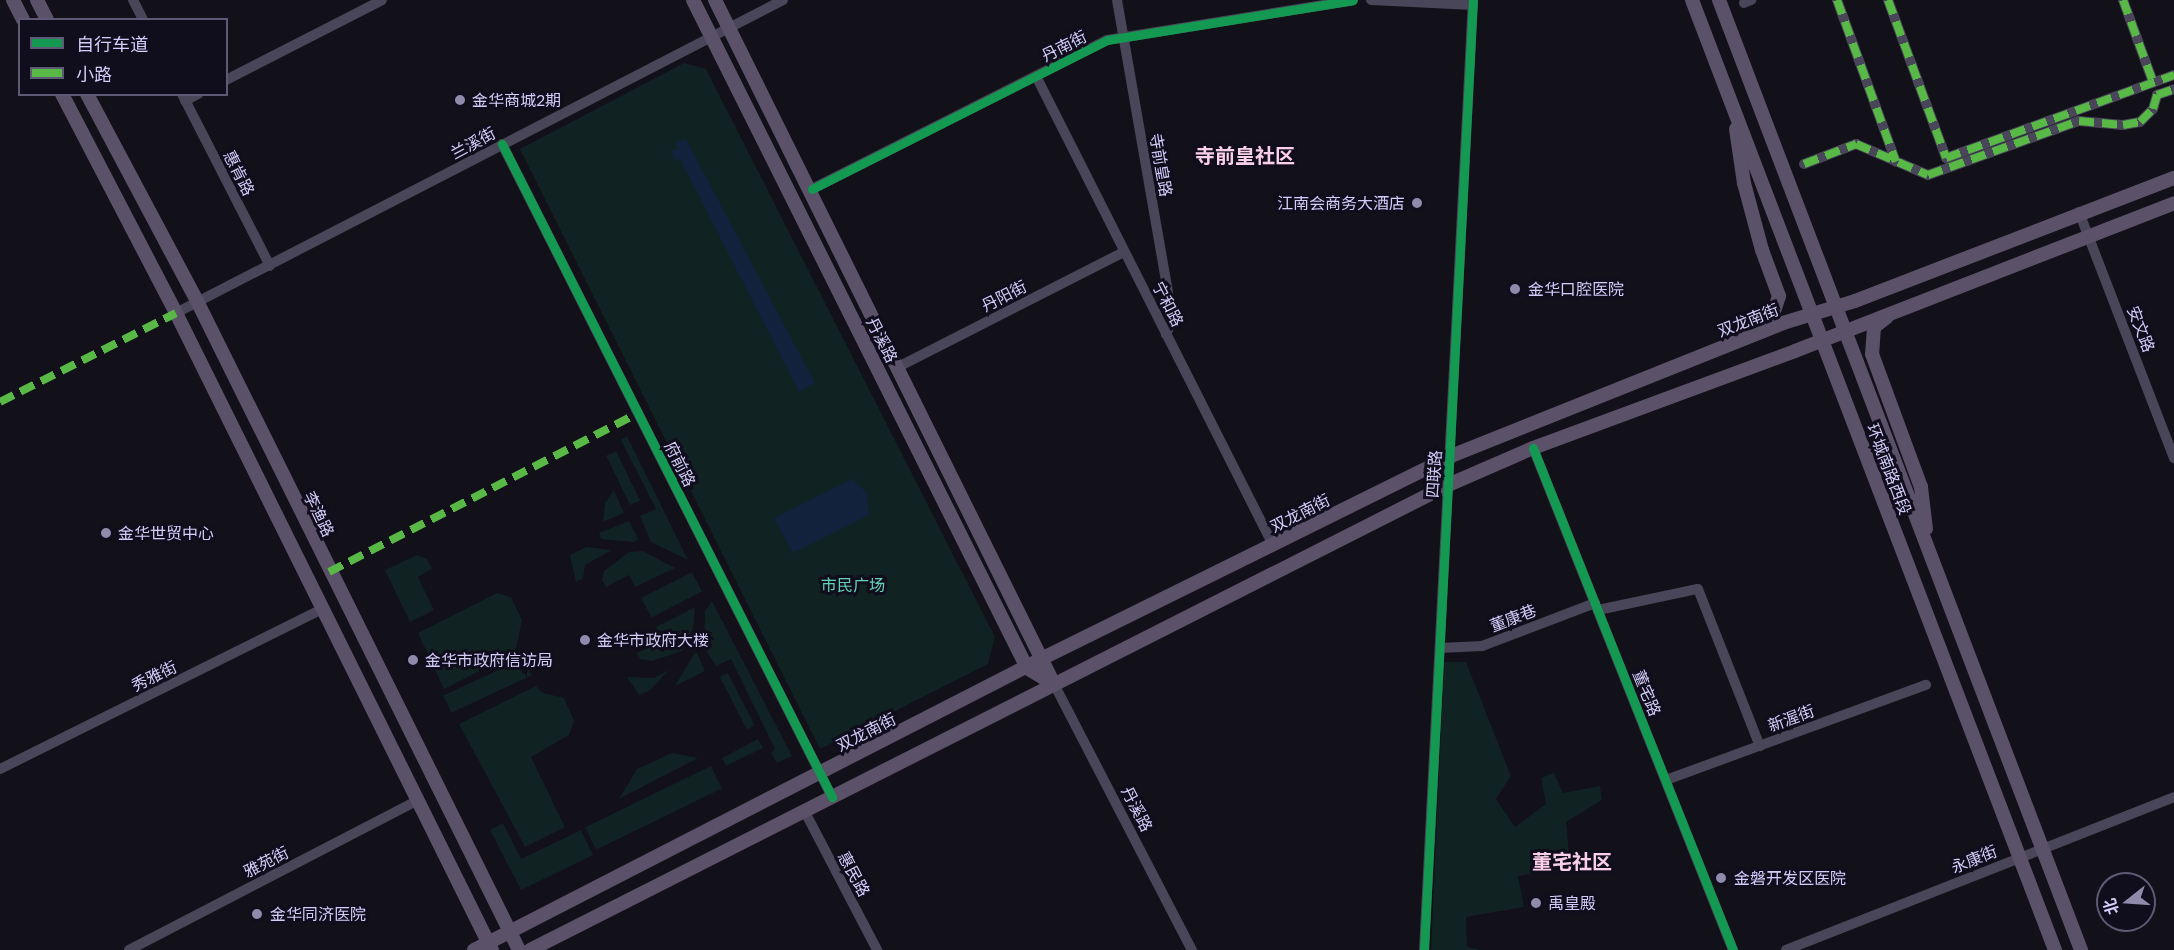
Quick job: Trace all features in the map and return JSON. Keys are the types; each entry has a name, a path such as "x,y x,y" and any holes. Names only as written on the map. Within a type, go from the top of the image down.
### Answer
{"main road":[{"path":"13,0 22,18"},
{"path":"37,0 46,18"},
{"name":"丹溪路","path":"693,0 1027,668"},
{"name":"丹溪路","path":"715,0 812,189 1054,684"},
{"name":"环城南路西段","path":"1692,0 1814,314 2055,950"},
{"name":"环城南路西段","path":"1719,0 2081,950"},
{"path":"63,96 176,313 321,610 490,946"},
{"name":"李渔路","path":"88,96 198,303 519,950"},
{"path":"1732,103 1744,183 1762,250 1779,296 1772,318 1761,332"},
{"name":"双龙南街","path":"474,950 490,946 511,933 1041,659 1451,456 1761,332 1836,307 2079,212 2174,178"},
{"path":"530,950 1448,485 1533,448 2174,203"},
{"path":"1893,311 1874,327 1872,354 1921,487 1928,549"},
{"path":"1027,668 1054,684"}],"street":[{"path":"133,0 142,18"},
{"path":"228,79 382,0"},
{"name":"兰溪街","path":"176,313 783,0"},
{"name":"寺前皇路","path":"1117,0 1173,320 1166,334"},
{"name":"丹南街","path":"812,189 1107,40 1353,0"},
{"path":"1371,0 1473,2"},
{"path":"1838,0 1896,162"},
{"path":"1888,0 1946,158 2174,75"},
{"path":"2123,0 2152,82"},
{"name":"四联路","path":"1424,950 1473,2"},
{"name":"宁和路","path":"1036,76 1273,545"},
{"path":"1804,164 1856,144 1928,175 2079,121 2123,125 2140,122 2153,109 2157,95 2174,89"},
{"name":"惠肯路","path":"183,98 270,266"},
{"name":"府前路","path":"502,144 832,797"},
{"name":"安文路","path":"2079,212 2174,458"},
{"name":"丹阳街","path":"898,367 1124,252"},
{"name":"董宅路","path":"1533,448 1733,950"},
{"name":"董康巷","path":"1440,648 1482,646 1596,606 1698,589 1760,746"},
{"name":"秀雅街","path":"0,769 321,610"},
{"name":"丹溪路","path":"1054,684 1192,950"},
{"name":"新渥街","path":"1666,780 1926,685"},
{"name":"永康街","path":"1786,950 2174,797"},
{"name":"雅苑街","path":"129,950 417,801"},
{"name":"惠民路","path":"805,812 877,950"}],"green space":[{"name":"市民广场","path":"684,63 706,69 995,637 988,664 820,749 520,149"},
{"path":"627,436 688,560 651,542 640,516 656,509 621,440"},
{"path":"616,451 640,500 630,505 606,456"},
{"path":"614,490 624,513 603,522 605,503"},
{"path":"629,521 638,539 634,542 601,539 599,533"},
{"path":"586,547 612,550 585,565 583,578 576,582 570,555"},
{"path":"643,551 675,568 635,587 629,575 606,587 602,580 604,571 629,552"},
{"path":"417,555 427,559 432,569 418,577 434,610 410,622 385,570"},
{"path":"692,572 702,592 651,617 641,598"},
{"path":"497,593 511,597 522,620 515,653 444,689 418,633"},
{"path":"712,601 792,756 777,763 771,753 775,749 731,659 716,666 704,647 705,611"},
{"path":"695,607 693,629 682,651 652,661 640,659 637,653 662,640 656,627"},
{"path":"697,653 705,671 675,686 694,654"},
{"path":"524,658 532,675 451,713 443,696"},
{"path":"1444,662 1466,662 1511,776 1496,799 1515,827 1546,804 1541,778 1554,773 1563,793 1600,786 1602,800 1566,822 1569,854 1553,859 1550,871 1518,876 1524,907 1466,917 1467,947 1481,950 1431,950"},
{"path":"669,670 650,690 639,695 627,677 654,678"},
{"path":"728,673 755,726 747,730 720,677"},
{"path":"536,686 543,693 564,698 574,721 569,735 531,757 565,827 525,847 459,724"},
{"path":"758,739 763,748 726,766 722,758"},
{"path":"672,753 698,758 619,799 637,769"},
{"path":"711,766 722,788 596,850 585,827"},
{"path":"503,823 521,859 581,830 593,855 521,890 490,830"}],"water":[{"path":"686,139 815,383 799,392 680,159 675,161 671,151 677,149 675,143"},
{"path":"852,479 867,493 869,515 793,553 774,518"}],"marked path":[{"path":"1837,0 1896,162"},
{"path":"1888,0 1946,158 2174,75"},
{"path":"2123,0 2153,82"},
{"path":"1804,164 1856,144 1928,175 2079,121 2123,125 2140,122 2153,109 2157,95 2174,89"},
{"path":"0,402 176,313"},
{"path":"329,572 638,413"}],"cycle path":[{"path":"812,189 1107,40 1353,0"},
{"path":"1424,950 1473,0"},
{"path":"502,144 832,797"},
{"path":"1533,448 1733,950"}],"place":[{"name":"金华商城2期","path":"460,100"},
{"name":"江南会商务大酒店","path":"1417,203"},
{"name":"金华口腔医院","path":"1515,289"},
{"name":"金华世贸中心","path":"106,533"},
{"name":"金华市政府大楼","path":"585,640"},
{"name":"金华市政府信访局","path":"413,660"},
{"name":"金磐开发区医院","path":"1721,878"},
{"name":"禹皇殿","path":"1536,903"},
{"name":"金华同济医院","path":"257,914"}],"district":[{"name":"寺前皇社区","path":"1245,155"},
{"name":"董宅社区","path":"1572,861"}]}
